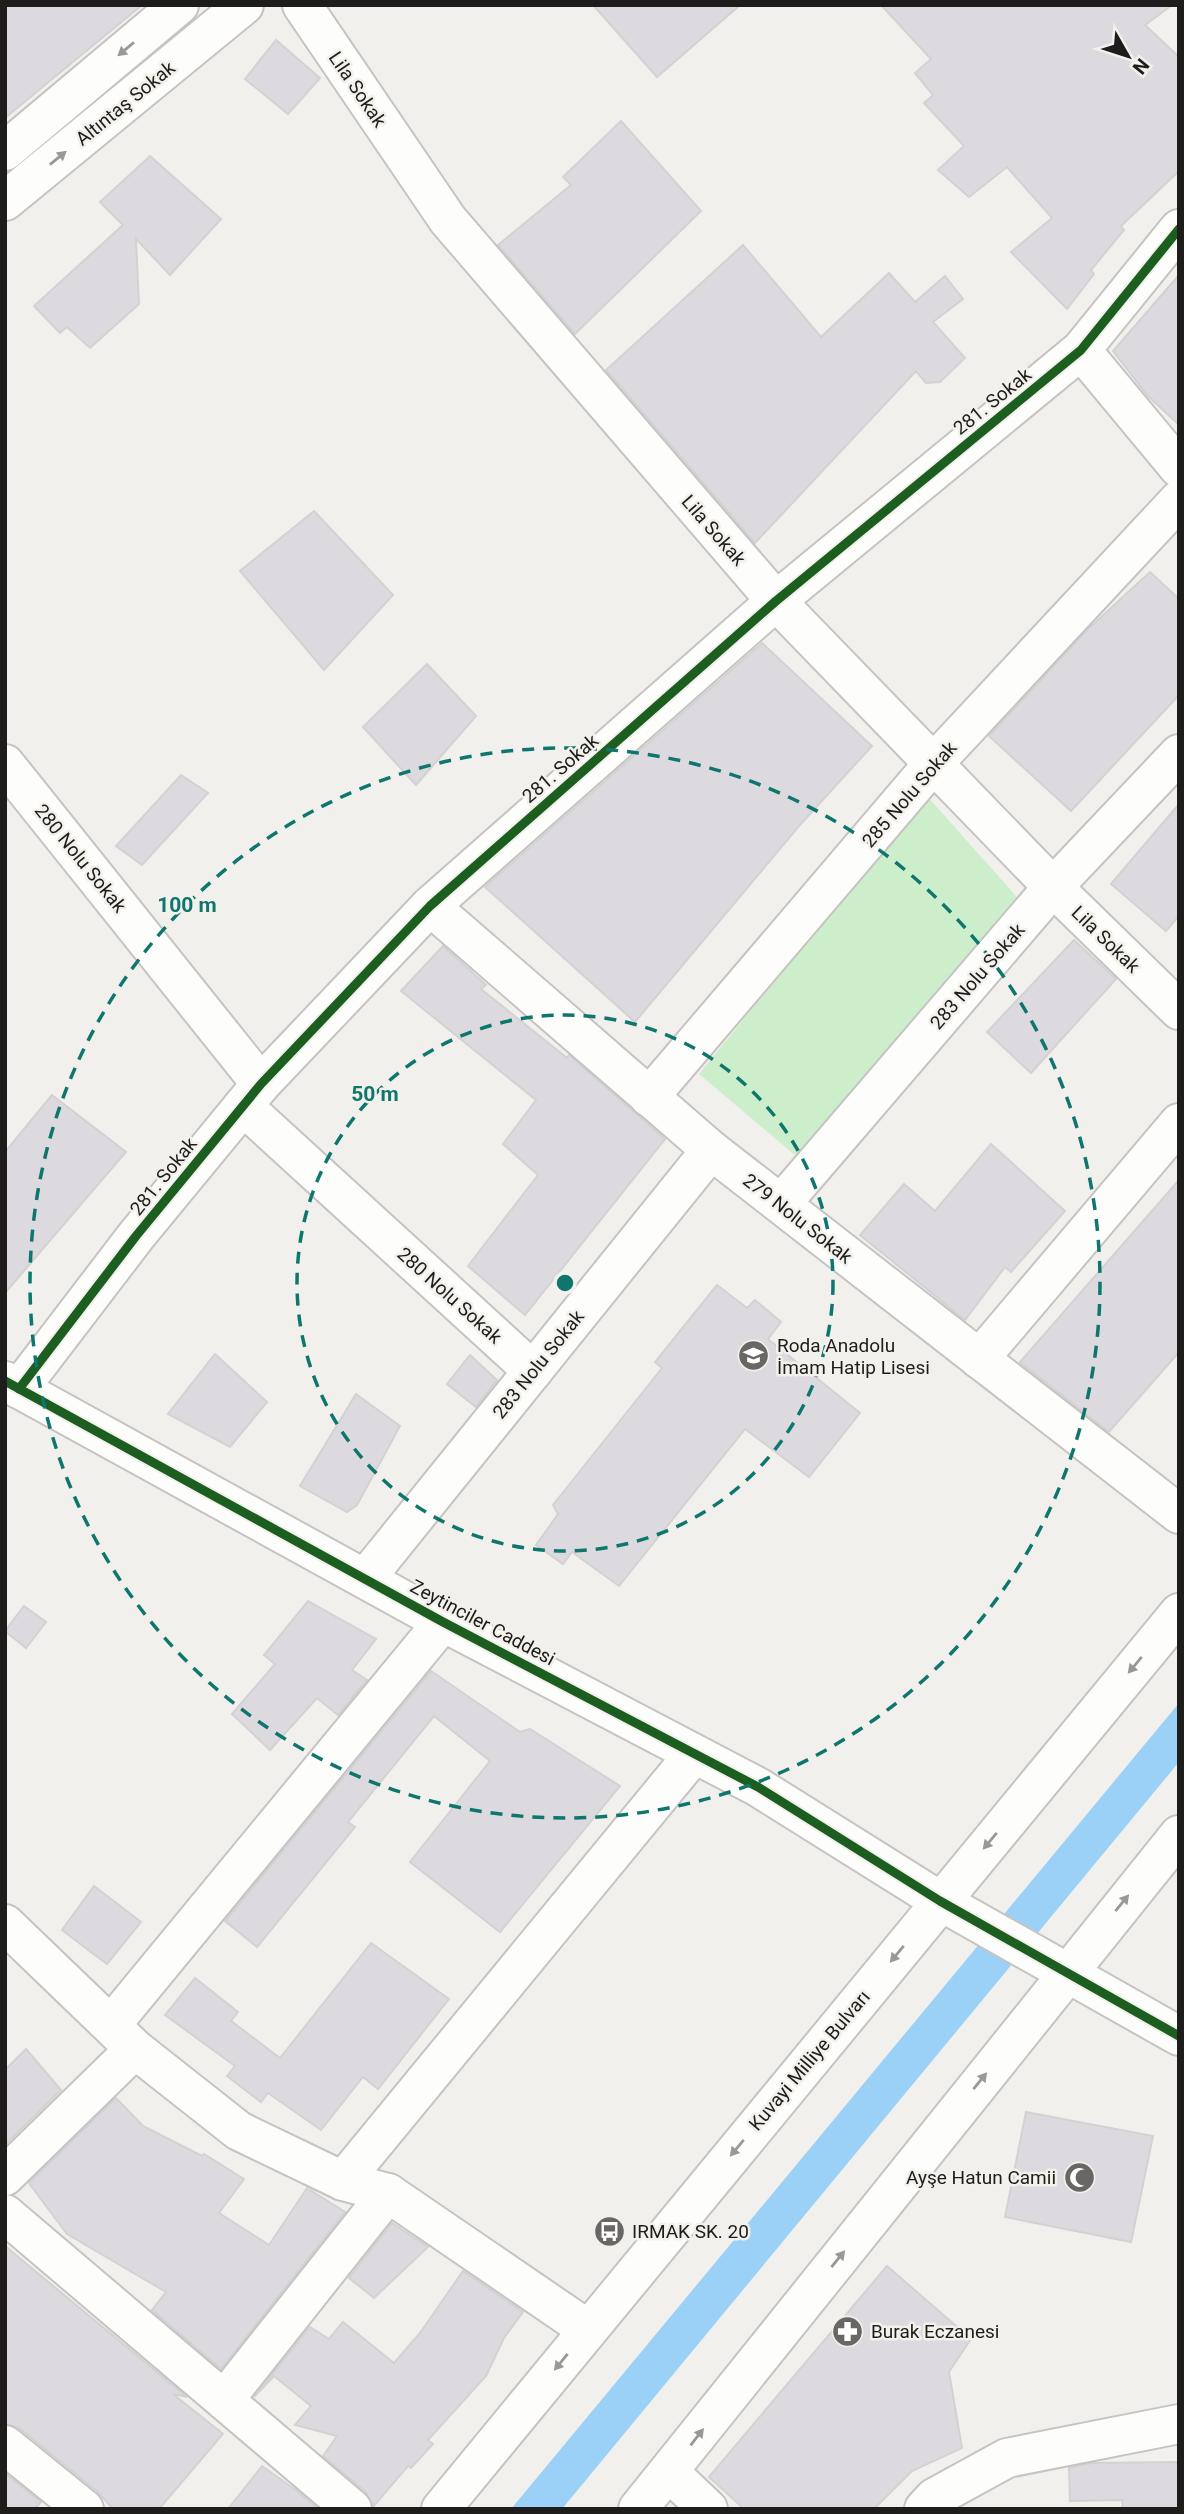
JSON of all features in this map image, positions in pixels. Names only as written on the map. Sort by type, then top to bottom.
[{"type":"street","name":"Altıntaş Sokak","points":[[5,150],[179,5]]},
{"type":"street","name":"Altıntaş Sokak","points":[[5,201],[244,5]]},
{"type":"street","name":"Lila Sokak","points":[[302,5],[448,220],[776,601],[1053,887],[1179,1010]]},
{"type":"street","name":"281. Sokak","points":[[12,1385],[252,1095],[430,906],[776,601],[1081,350],[1179,229]]},
{"type":"street","points":[[1081,350],[1179,468]]},
{"type":"street","name":"285 Nolu Sokak","points":[[649,1097],[933,764],[1179,500]]},
{"type":"street","name":"283 Nolu Sokak","points":[[781,1204],[1053,887],[1179,754]]},
{"type":"street","name":"280 Nolu Sokak","points":[[5,764],[252,1095],[533,1371]]},
{"type":"street","name":"279 Nolu Sokak","points":[[430,906],[711,1150],[1179,1514]]},
{"type":"street","points":[[979,1359],[1179,1123]]},
{"type":"street","name":"283 Nolu Sokak","points":[[365,1579],[711,1150]]},
{"type":"street","name":"Zeytinciler Caddesi","points":[[12,1385],[443,1622],[758,1787],[940,1901],[1179,2036]]},
{"type":"street","name":"Kuvayi Milliye Bulvarı","points":[[441,2509],[1179,1613]]},
{"type":"street","points":[[5,2176],[123,2037],[443,1622]]},
{"type":"street","points":[[343,2181],[694,1754]]},
{"type":"street","points":[[638,2509],[1066,1972],[1179,1835]]},
{"type":"street","points":[[5,1924],[123,2037],[239,2131],[343,2181],[388,2193],[587,2329]]},
{"type":"street","points":[[224,2400],[388,2193]]},
{"type":"street","points":[[5,2214],[352,2509]]},
{"type":"street","points":[[924,2509],[934,2498],[1007,2458],[1179,2424]]},
{"type":"street","points":[[5,2445],[85,2509]]},
{"type":"street","points":[[669,2472],[708,2509]]},
{"type":"green space","points":[[926,795],[1017,897],[796,1156],[699,1074]]},
{"type":"water","points":[[1179,1703],[1179,1762],[562,2509],[511,2509]]},
{"type":"building","points":[[5,5],[142,5],[5,118]]},
{"type":"building","points":[[593,5],[740,5],[657,77]]},
{"type":"building","points":[[881,5],[1172,5],[1145,25],[1179,57],[1179,171],[1121,226],[1124,230],[1091,270],[1094,274],[1067,309],[1011,252],[1052,218],[1007,167],[969,197],[938,170],[964,146],[924,103],[933,95],[915,73],[931,59]]},
{"type":"building","points":[[276,40],[320,78],[288,114],[245,79]]},
{"type":"building","points":[[621,121],[701,211],[575,334],[498,245],[571,185],[563,177]]},
{"type":"building","points":[[150,156],[221,219],[170,275],[136,239],[139,304],[90,348],[67,327],[60,333],[34,306],[123,225],[100,202]]},
{"type":"building","points":[[743,245],[821,337],[889,273],[915,302],[945,276],[963,299],[933,322],[965,358],[940,382],[926,383],[916,371],[755,543],[606,370]]},
{"type":"building","points":[[1179,275],[1179,425],[1148,396],[1113,351]]},
{"type":"building","points":[[314,511],[393,595],[324,670],[240,571]]},
{"type":"building","points":[[1150,572],[1179,599],[1179,695],[1071,811],[989,736],[1087,630]]},
{"type":"building","points":[[762,643],[872,746],[799,826],[635,1022],[485,887]]},
{"type":"building","points":[[427,664],[476,716],[416,785],[363,727]]},
{"type":"building","points":[[181,775],[208,793],[142,865],[116,846]]},
{"type":"building","points":[[1179,804],[1179,916],[1166,931],[1111,884]]},
{"type":"building","points":[[1074,940],[1116,979],[1031,1073],[987,1032]]},
{"type":"building","points":[[443,946],[486,985],[481,989],[567,1058],[569,1055],[665,1139],[525,1315],[468,1266],[538,1175],[503,1144],[536,1100],[401,991]]},
{"type":"building","points":[[52,1095],[126,1152],[5,1293],[5,1152]]},
{"type":"building","points":[[991,1144],[1065,1211],[1011,1272],[1005,1267],[965,1320],[860,1235],[904,1184],[935,1211]]},
{"type":"building","points":[[1179,1180],[1179,1352],[1109,1432],[1020,1362]]},
{"type":"building","points":[[717,1285],[747,1308],[755,1300],[781,1322],[768,1339],[860,1413],[809,1477],[745,1429],[619,1586],[572,1552],[563,1564],[536,1545],[558,1514],[553,1505],[662,1368],[655,1362]]},
{"type":"building","points":[[215,1354],[267,1402],[230,1447],[168,1414]]},
{"type":"building","points":[[470,1355],[497,1380],[476,1407],[447,1384]]},
{"type":"building","points":[[356,1394],[400,1426],[357,1505],[347,1512],[300,1486]]},
{"type":"building","points":[[308,1601],[376,1639],[352,1670],[367,1680],[338,1715],[317,1698],[270,1750],[232,1714],[275,1664],[264,1655]]},
{"type":"building","points":[[24,1606],[46,1622],[26,1648],[5,1631]]},
{"type":"building","points":[[431,1671],[520,1732],[530,1729],[620,1786],[500,1932],[410,1862],[490,1761],[434,1716],[348,1822],[355,1827],[257,1947],[225,1921]]},
{"type":"building","points":[[94,1886],[141,1922],[107,1964],[62,1930]]},
{"type":"building","points":[[371,1943],[449,1999],[378,2089],[363,2077],[321,2130],[268,2093],[261,2102],[227,2076],[235,2066],[165,2015],[195,1978],[238,2012],[231,2021],[280,2058]]},
{"type":"building","points":[[26,2049],[61,2090],[5,2145],[5,2070]]},
{"type":"building","points":[[116,2098],[143,2126],[202,2156],[204,2154],[244,2179],[219,2213],[269,2245],[307,2188],[345,2212],[221,2369],[152,2310],[166,2292],[67,2234],[29,2183]]},
{"type":"building","name":"Ayşe Hatun Camii","points":[[1026,2112],[1153,2136],[1131,2242],[1005,2217]]},
{"type":"building","points":[[392,2223],[428,2247],[374,2298],[349,2278]]},
{"type":"building","points":[[5,2246],[187,2397],[173,2394],[223,2434],[159,2509],[113,2509],[98,2492],[19,2428],[5,2424]]},
{"type":"building","points":[[887,2266],[971,2339],[949,2372],[962,2448],[912,2471],[874,2509],[744,2509],[709,2477]]},
{"type":"building","points":[[463,2271],[523,2312],[504,2338],[486,2376],[428,2440],[433,2444],[411,2468],[408,2466],[373,2507],[366,2492],[323,2456],[337,2436],[295,2425],[311,2406],[274,2376],[254,2397],[310,2327],[329,2339],[343,2322],[394,2363],[420,2333]]},
{"type":"building","points":[[1179,2462],[1179,2508],[1123,2509],[1122,2500],[1070,2501],[1069,2468],[1092,2463]]},
{"type":"building","points":[[262,2466],[297,2491],[318,2509],[228,2509]]},
{"type":"building","points":[[5,2473],[41,2502],[35,2509],[5,2509]]},
{"type":"cycle path","points":[[19,1389],[136,1236],[261,1084],[430,906],[776,601],[1081,350],[1179,229]]},
{"type":"cycle path","points":[[5,1381],[443,1622],[758,1787],[940,1901],[1179,2036]]},
{"type":"place","name":"Roda Anadolu İmam Hatip Lisesi","points":[[754,1356]]},
{"type":"place","name":"Ayşe Hatun Camii","points":[[1079,2177]]},
{"type":"place","name":"IRMAK SK. 20","points":[[609,2231]]},
{"type":"place","name":"Burak Eczanesi","points":[[848,2331]]}]
